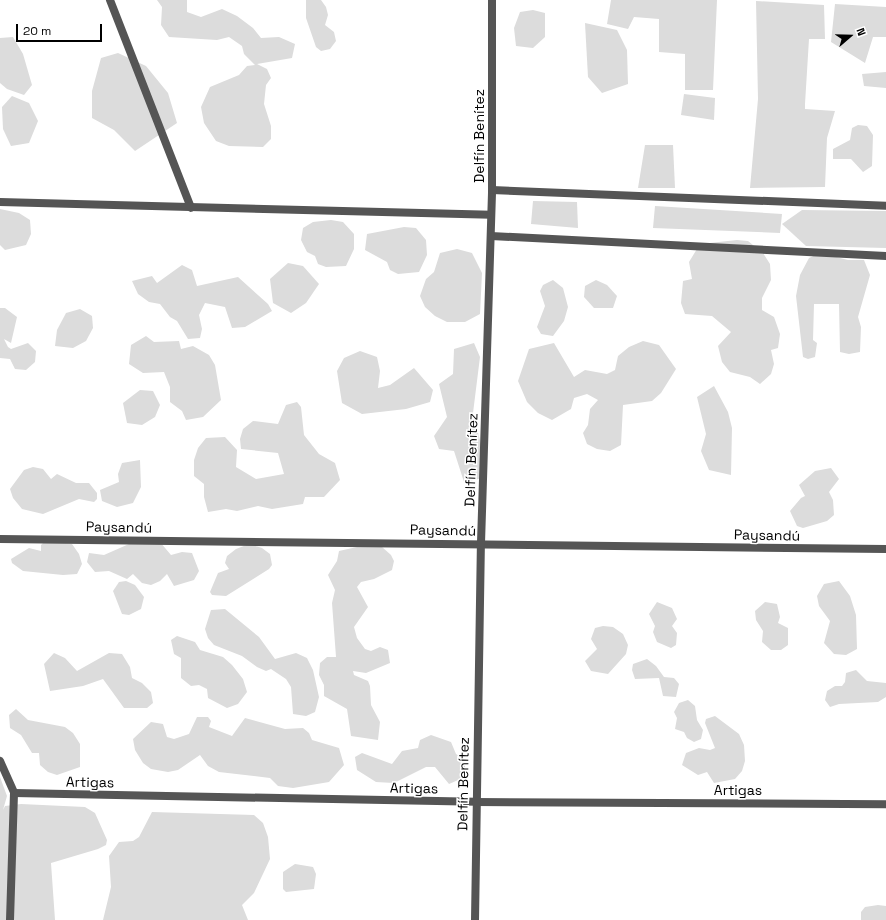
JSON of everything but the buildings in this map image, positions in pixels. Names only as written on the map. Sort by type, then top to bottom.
[{"type":"street","points":[[110,0],[191,208]]},
{"type":"street","name":"Delfín Benítez","points":[[475,920],[481,543],[492,190],[492,0]]},
{"type":"street","points":[[492,190],[886,206]]},
{"type":"street","points":[[0,202],[491,215]]},
{"type":"street","points":[[491,236],[886,256]]},
{"type":"street","name":"Paysandú","points":[[0,539],[481,543],[886,550]]},
{"type":"street","points":[[0,761],[14,793],[10,920]]},
{"type":"street","name":"Artigas","points":[[14,793],[476,802],[886,804]]},
{"type":"shaded area","points":[[157,0],[187,0],[187,12],[201,17],[222,9],[237,16],[253,28],[261,38],[279,37],[295,44],[292,58],[257,64],[267,69],[271,78],[266,85],[264,104],[271,126],[271,139],[263,147],[229,146],[216,141],[204,123],[201,107],[210,87],[239,75],[247,66],[255,65],[244,54],[242,46],[229,37],[217,40],[169,37],[161,25],[162,7]]},
{"type":"shaded area","points":[[306,0],[321,0],[326,7],[328,15],[325,25],[334,32],[336,41],[330,49],[321,51],[316,47],[306,18]]},
{"type":"shaded area","points":[[611,0],[717,0],[713,90],[685,90],[685,54],[659,52],[659,19],[634,17],[628,29],[607,24]]},
{"type":"shaded area","points":[[756,1],[824,5],[825,39],[809,39],[805,109],[835,111],[827,138],[825,187],[750,188],[758,99]]},
{"type":"shaded area","points":[[835,4],[886,7],[886,37],[873,37],[865,63],[831,42]]},
{"type":"shaded area","points":[[533,10],[545,13],[545,37],[533,48],[516,46],[514,28],[520,12]]},
{"type":"shaded area","points":[[585,23],[617,30],[627,50],[628,84],[602,93],[588,77]]},
{"type":"shaded area","points":[[13,37],[23,54],[32,85],[24,95],[7,89],[0,83],[0,38]]},
{"type":"shaded area","points":[[118,53],[146,66],[168,93],[177,123],[135,151],[114,130],[92,118],[92,91],[101,58]]},
{"type":"shaded area","points":[[886,72],[886,88],[864,86],[862,74]]},
{"type":"shaded area","points":[[684,94],[715,98],[714,120],[681,115]]},
{"type":"shaded area","points":[[12,96],[29,103],[38,121],[29,143],[11,146],[3,129],[2,107]]},
{"type":"shaded area","points":[[858,125],[867,126],[873,135],[872,166],[863,172],[851,159],[833,159],[833,149],[850,140],[852,128]]},
{"type":"shaded area","points":[[645,145],[673,145],[675,188],[638,188]]},
{"type":"shaded area","points":[[533,201],[577,202],[578,228],[531,224]]},
{"type":"shaded area","points":[[655,206],[782,214],[780,233],[653,228]]},
{"type":"shaded area","points":[[0,209],[19,213],[30,220],[31,234],[26,245],[5,250],[0,245]]},
{"type":"shaded area","points":[[802,210],[886,211],[886,248],[806,246],[782,224]]},
{"type":"shaded area","points":[[331,220],[343,222],[354,234],[354,249],[346,266],[326,267],[318,264],[315,256],[307,252],[301,240],[303,228],[313,222]]},
{"type":"shaded area","points":[[404,227],[416,228],[426,240],[427,255],[419,272],[398,274],[390,270],[387,262],[365,250],[367,234]]},
{"type":"shaded area","points":[[737,240],[748,241],[763,253],[770,264],[771,280],[762,298],[762,310],[774,317],[780,334],[778,348],[771,350],[774,364],[771,374],[760,384],[750,377],[730,372],[722,362],[718,346],[731,332],[712,316],[685,314],[681,303],[683,281],[692,279],[689,262],[700,244]]},
{"type":"shaded area","points":[[457,249],[472,253],[482,273],[480,314],[465,322],[447,322],[435,316],[425,307],[420,296],[426,279],[434,272],[440,253]]},
{"type":"shaded area","points":[[820,253],[848,260],[864,260],[870,275],[858,317],[861,327],[860,352],[849,354],[840,352],[839,304],[814,304],[813,340],[817,343],[815,357],[808,359],[803,357],[796,296],[800,275],[809,258]]},
{"type":"shaded area","points":[[288,263],[303,266],[319,284],[306,303],[291,313],[273,303],[270,279]]},
{"type":"shaded area","points":[[182,265],[192,270],[197,286],[238,277],[268,304],[272,311],[245,327],[232,328],[225,307],[205,303],[199,315],[202,329],[200,338],[188,339],[177,321],[170,317],[160,304],[149,302],[138,294],[132,281],[152,276],[157,283]]},
{"type":"shaded area","points":[[553,280],[563,288],[568,307],[564,321],[553,336],[541,334],[537,327],[545,306],[540,291],[543,285]]},
{"type":"shaded area","points":[[596,280],[607,285],[617,296],[613,308],[594,308],[584,297],[585,286]]},
{"type":"shaded area","points":[[0,308],[5,308],[17,317],[11,343],[4,339],[8,347],[11,349],[28,343],[36,351],[35,362],[26,370],[15,369],[10,359],[0,358]]},
{"type":"shaded area","points":[[80,309],[92,316],[93,328],[86,341],[73,348],[55,346],[57,330],[66,313]]},
{"type":"shaded area","points":[[146,336],[154,342],[179,341],[181,349],[193,346],[209,355],[215,365],[221,400],[203,417],[186,420],[182,411],[170,402],[170,387],[164,372],[143,373],[129,364],[131,345]]},
{"type":"shaded area","points":[[643,341],[659,345],[676,369],[661,393],[652,401],[623,405],[621,445],[610,451],[597,449],[587,444],[583,433],[588,425],[590,409],[598,400],[587,394],[574,398],[571,409],[552,420],[538,413],[527,402],[518,381],[529,349],[554,343],[574,377],[585,370],[607,374],[615,370],[618,356],[629,347]]},
{"type":"shaded area","points":[[474,343],[480,357],[473,413],[485,460],[483,478],[464,482],[454,451],[439,449],[434,436],[447,417],[439,384],[453,374],[454,349]]},
{"type":"shaded area","points":[[360,351],[377,357],[380,371],[378,388],[390,385],[414,368],[433,390],[430,402],[406,409],[362,414],[342,403],[337,371],[344,358]]},
{"type":"shaded area","points":[[714,386],[728,412],[732,428],[731,475],[709,470],[701,451],[706,434],[697,397]]},
{"type":"shaded area","points":[[140,390],[153,391],[160,405],[155,417],[142,425],[127,423],[123,403]]},
{"type":"shaded area","points":[[297,402],[301,407],[304,435],[319,454],[335,463],[340,480],[324,497],[305,497],[303,504],[272,509],[258,506],[237,511],[226,509],[208,512],[204,497],[204,484],[194,476],[194,460],[198,448],[206,438],[225,437],[237,450],[236,467],[256,479],[284,474],[278,453],[241,449],[240,439],[243,429],[253,421],[278,424],[286,405]]},
{"type":"shaded area","points":[[140,460],[141,487],[133,503],[117,507],[102,501],[100,490],[119,482],[118,474],[122,463]]},
{"type":"shaded area","points":[[33,467],[43,469],[51,479],[57,474],[76,483],[89,483],[97,493],[97,499],[94,502],[79,499],[43,514],[22,509],[13,498],[10,489],[24,470]]},
{"type":"shaded area","points":[[831,468],[839,479],[829,492],[833,500],[834,515],[827,521],[803,528],[797,526],[790,511],[801,498],[805,496],[799,485],[815,471]]},
{"type":"shaded area","points":[[46,540],[72,544],[79,554],[82,564],[77,574],[63,575],[23,571],[12,563],[11,559],[29,548],[41,551],[41,545]]},
{"type":"shaded area","points":[[160,542],[171,555],[182,552],[192,553],[199,571],[194,580],[174,586],[167,574],[160,581],[151,585],[142,583],[133,574],[127,579],[109,571],[95,572],[87,562],[89,553],[104,555],[129,544]]},
{"type":"shaded area","points":[[249,544],[262,548],[270,554],[272,565],[269,569],[226,596],[212,595],[210,592],[218,573],[229,569],[225,563],[227,556],[236,549]]},
{"type":"shaded area","points":[[366,545],[382,547],[391,555],[394,561],[392,570],[374,579],[361,582],[357,587],[368,607],[354,627],[357,638],[365,649],[371,651],[380,647],[388,650],[390,663],[366,673],[353,671],[354,675],[368,681],[370,686],[371,705],[380,722],[378,740],[351,736],[347,709],[324,696],[324,685],[319,675],[320,663],[327,657],[336,657],[332,603],[335,590],[328,575],[337,561],[339,551]]},
{"type":"shaded area","points":[[126,581],[135,585],[144,597],[141,609],[129,615],[122,614],[113,591],[119,582]]},
{"type":"shaded area","points":[[839,581],[850,596],[856,615],[857,649],[846,655],[834,654],[824,643],[830,621],[819,606],[817,596],[824,584]]},
{"type":"shaded area","points":[[657,602],[672,608],[677,619],[672,626],[677,633],[676,645],[671,648],[657,642],[653,632],[655,626],[649,614]]},
{"type":"shaded area","points":[[765,602],[777,604],[780,617],[778,623],[788,628],[788,645],[781,650],[771,650],[762,642],[763,631],[756,620],[755,611]]},
{"type":"shaded area","points":[[225,609],[259,637],[275,659],[296,653],[307,658],[313,670],[319,697],[315,712],[306,716],[293,714],[291,687],[286,679],[271,669],[266,671],[257,667],[242,656],[214,645],[208,638],[205,629],[211,610]]},
{"type":"shaded area","points":[[603,626],[613,627],[623,634],[628,645],[626,654],[608,674],[591,671],[585,661],[597,649],[591,639],[595,628]]},
{"type":"shaded area","points":[[177,636],[195,642],[200,650],[223,657],[232,665],[243,679],[247,692],[238,704],[227,708],[208,698],[207,689],[199,685],[191,686],[181,678],[181,658],[174,654],[171,640]]},
{"type":"shaded area","points":[[54,653],[65,658],[77,671],[109,653],[122,654],[130,667],[132,678],[142,683],[151,692],[153,703],[147,708],[124,708],[103,679],[83,686],[50,691],[44,664]]},
{"type":"shaded area","points":[[647,659],[656,666],[664,677],[674,678],[679,684],[676,697],[663,696],[659,678],[635,679],[632,670],[633,664]]},
{"type":"shaded area","points":[[856,670],[867,681],[886,683],[886,697],[878,702],[839,704],[830,707],[825,700],[827,691],[835,686],[842,686],[845,682],[846,673]]},
{"type":"shaded area","points":[[688,700],[695,706],[697,720],[703,730],[701,739],[694,742],[687,738],[684,732],[675,729],[677,718],[674,712],[679,703]]},
{"type":"shaded area","points":[[16,709],[28,720],[65,727],[73,733],[80,744],[80,767],[57,775],[48,772],[40,765],[39,753],[32,753],[21,735],[10,728],[9,715]]},
{"type":"shaded area","points":[[715,716],[739,734],[744,745],[745,761],[742,771],[735,779],[714,783],[707,772],[698,775],[682,765],[686,753],[699,748],[710,750],[715,748],[705,723],[706,719]]},
{"type":"shaded area","points":[[197,717],[208,717],[211,721],[209,727],[232,736],[245,718],[285,729],[303,728],[309,733],[312,740],[339,748],[344,765],[329,782],[293,788],[278,786],[270,778],[219,772],[208,766],[200,755],[178,770],[168,772],[151,769],[143,763],[135,750],[133,739],[151,722],[163,724],[167,737],[174,739],[189,734]]},
{"type":"shaded area","points":[[431,735],[451,742],[456,754],[465,760],[465,777],[449,784],[435,767],[426,767],[394,783],[376,782],[357,770],[355,757],[362,753],[392,764],[402,751],[418,748],[420,740]]},
{"type":"shaded area","points":[[0,777],[7,796],[3,810],[5,806],[21,804],[85,807],[95,813],[107,840],[106,845],[98,849],[51,863],[55,920],[0,920]]},
{"type":"shaded area","points":[[152,812],[254,815],[263,823],[268,837],[270,859],[254,893],[242,905],[248,920],[103,920],[111,887],[109,856],[119,842],[133,841],[139,837]]},
{"type":"shaded area","points":[[295,864],[313,867],[316,874],[314,889],[286,892],[283,889],[283,872]]},
{"type":"shaded area","points":[[878,905],[886,906],[886,920],[861,920],[861,912],[865,907]]}]
